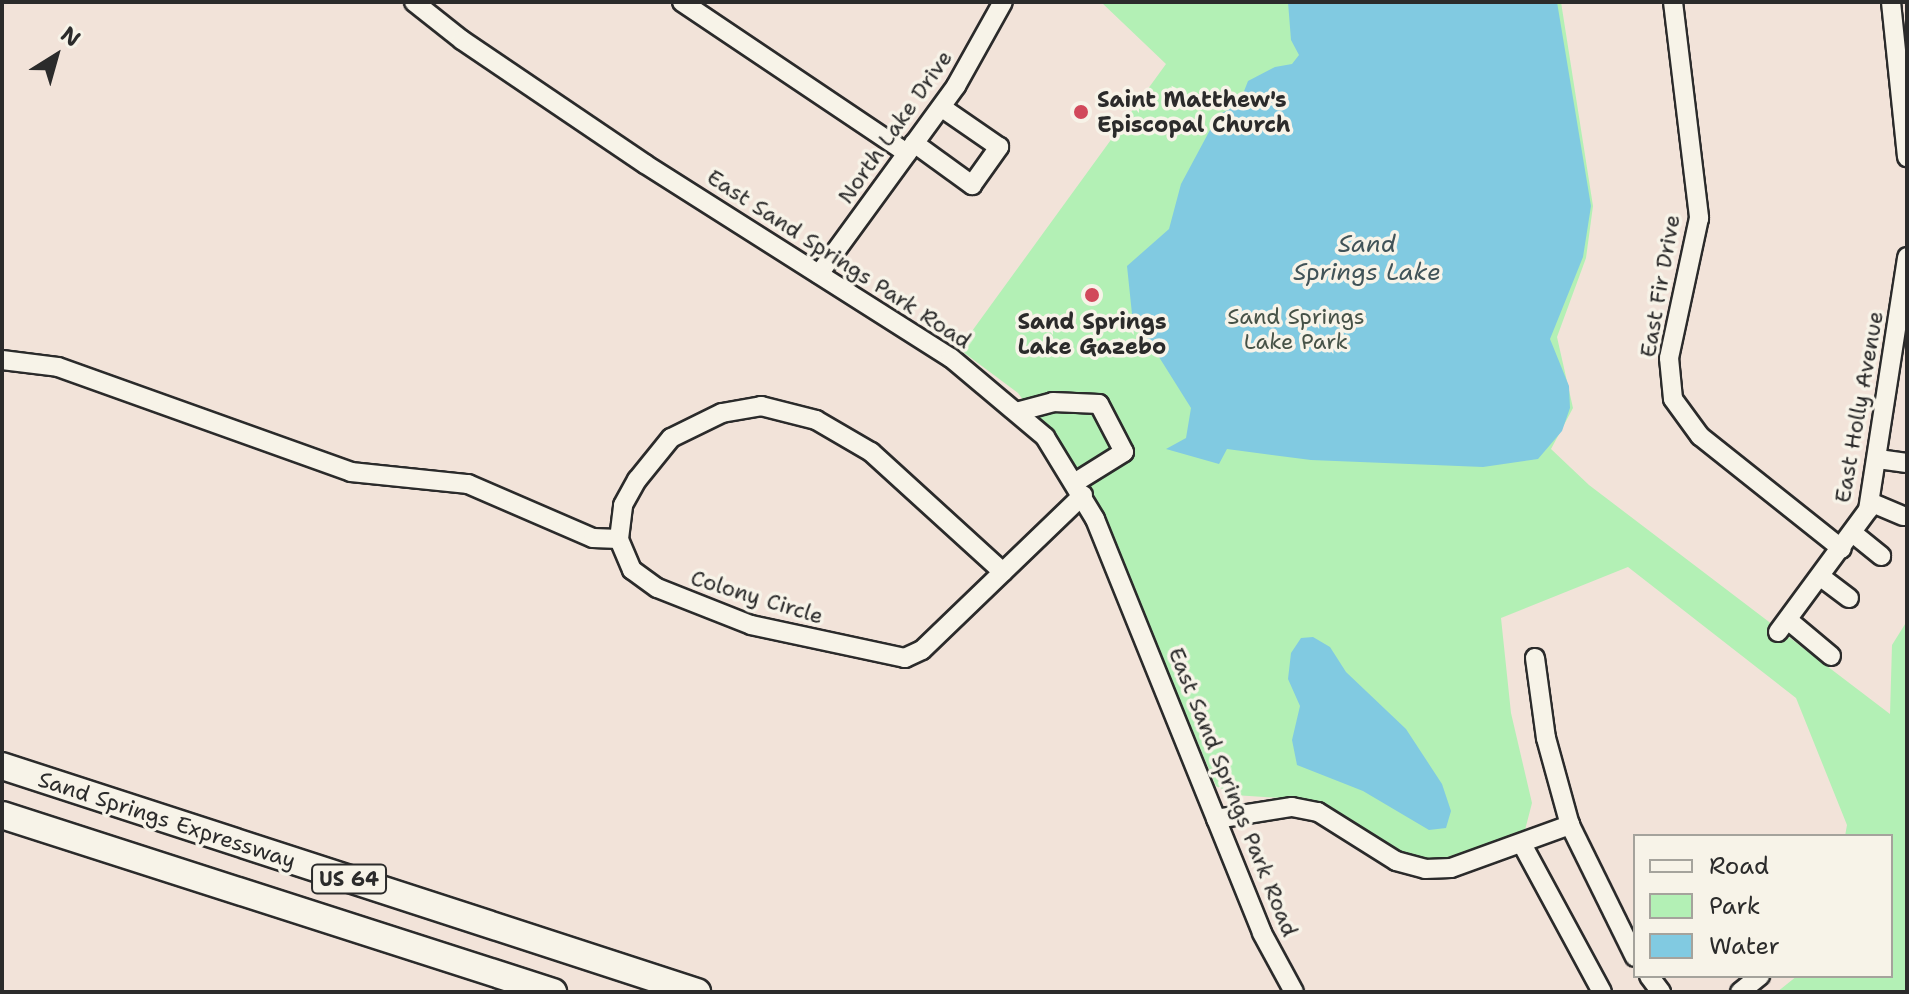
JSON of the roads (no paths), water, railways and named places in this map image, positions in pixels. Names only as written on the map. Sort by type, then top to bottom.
[{"type":"highway","name":"Sand Springs Expressway","points":[[2,766],[697,992]]},
{"type":"highway","name":"Sand Springs Expressway","points":[[2,815],[553,992]]},
{"type":"street","name":"East Sand Springs Park Road","points":[[414,2],[475,49],[819,274],[899,322],[1020,411],[1079,488],[1262,933],[1294,992]]},
{"type":"street","points":[[682,2],[972,185],[999,147],[941,107]]},
{"type":"street","name":"North Lake Drive","points":[[819,274],[941,107],[1003,2]]},
{"type":"street","name":"East Fir Drive","points":[[1673,2],[1699,218],[1669,358],[1673,399],[1700,436],[1848,542],[1881,556]]},
{"type":"street","points":[[1897,7],[1907,157]]},
{"type":"street","name":"East Holly Avenue","points":[[1831,656],[1783,626],[1848,542],[1870,502],[1907,257]]},
{"type":"street","points":[[2,360],[58,367],[351,472],[468,484],[593,538],[619,539],[623,505],[654,453],[690,427],[761,406],[816,420],[861,445],[1003,572]]},
{"type":"street","name":"Colony Circle","points":[[619,539],[632,570],[681,599],[751,625],[888,659],[922,650],[1003,572],[1079,488],[1124,452],[1099,404],[1053,402],[1020,411]]},
{"type":"street","points":[[1878,459],[1907,463]]},
{"type":"street","points":[[1870,502],[1903,516]]},
{"type":"street","points":[[1821,577],[1849,598]]},
{"type":"street","points":[[1535,658],[1546,738],[1570,825],[1633,953]]},
{"type":"street","points":[[1216,819],[1292,807],[1318,812],[1396,861],[1425,869],[1451,868],[1570,825]]},
{"type":"street","points":[[1522,844],[1602,992]]},
{"type":"street","points":[[1740,992],[1758,978]]},
{"type":"water","name":"Sand Springs Lake","points":[[1288,2],[1557,2],[1591,206],[1583,257],[1550,339],[1569,386],[1570,408],[1562,431],[1538,459],[1483,467],[1311,460],[1227,449],[1219,464],[1166,449],[1186,438],[1191,408],[1132,314],[1127,266],[1169,229],[1181,184],[1218,115],[1239,104],[1248,81],[1275,67],[1292,64],[1299,55],[1291,40]]},
{"type":"water","points":[[1313,637],[1330,647],[1346,672],[1406,729],[1442,784],[1451,811],[1446,828],[1429,830],[1363,791],[1297,765],[1292,740],[1300,706],[1288,679],[1291,653],[1301,638]]},
{"type":"place","name":"Saint Matthew's Episcopal Church","points":[[1081,112]]},
{"type":"place","name":"Sand Springs Lake Gazebo","points":[[1092,295]]},
{"type":"park label","name":"Sand Springs Lake Park","points":[[1296,328]]}]
